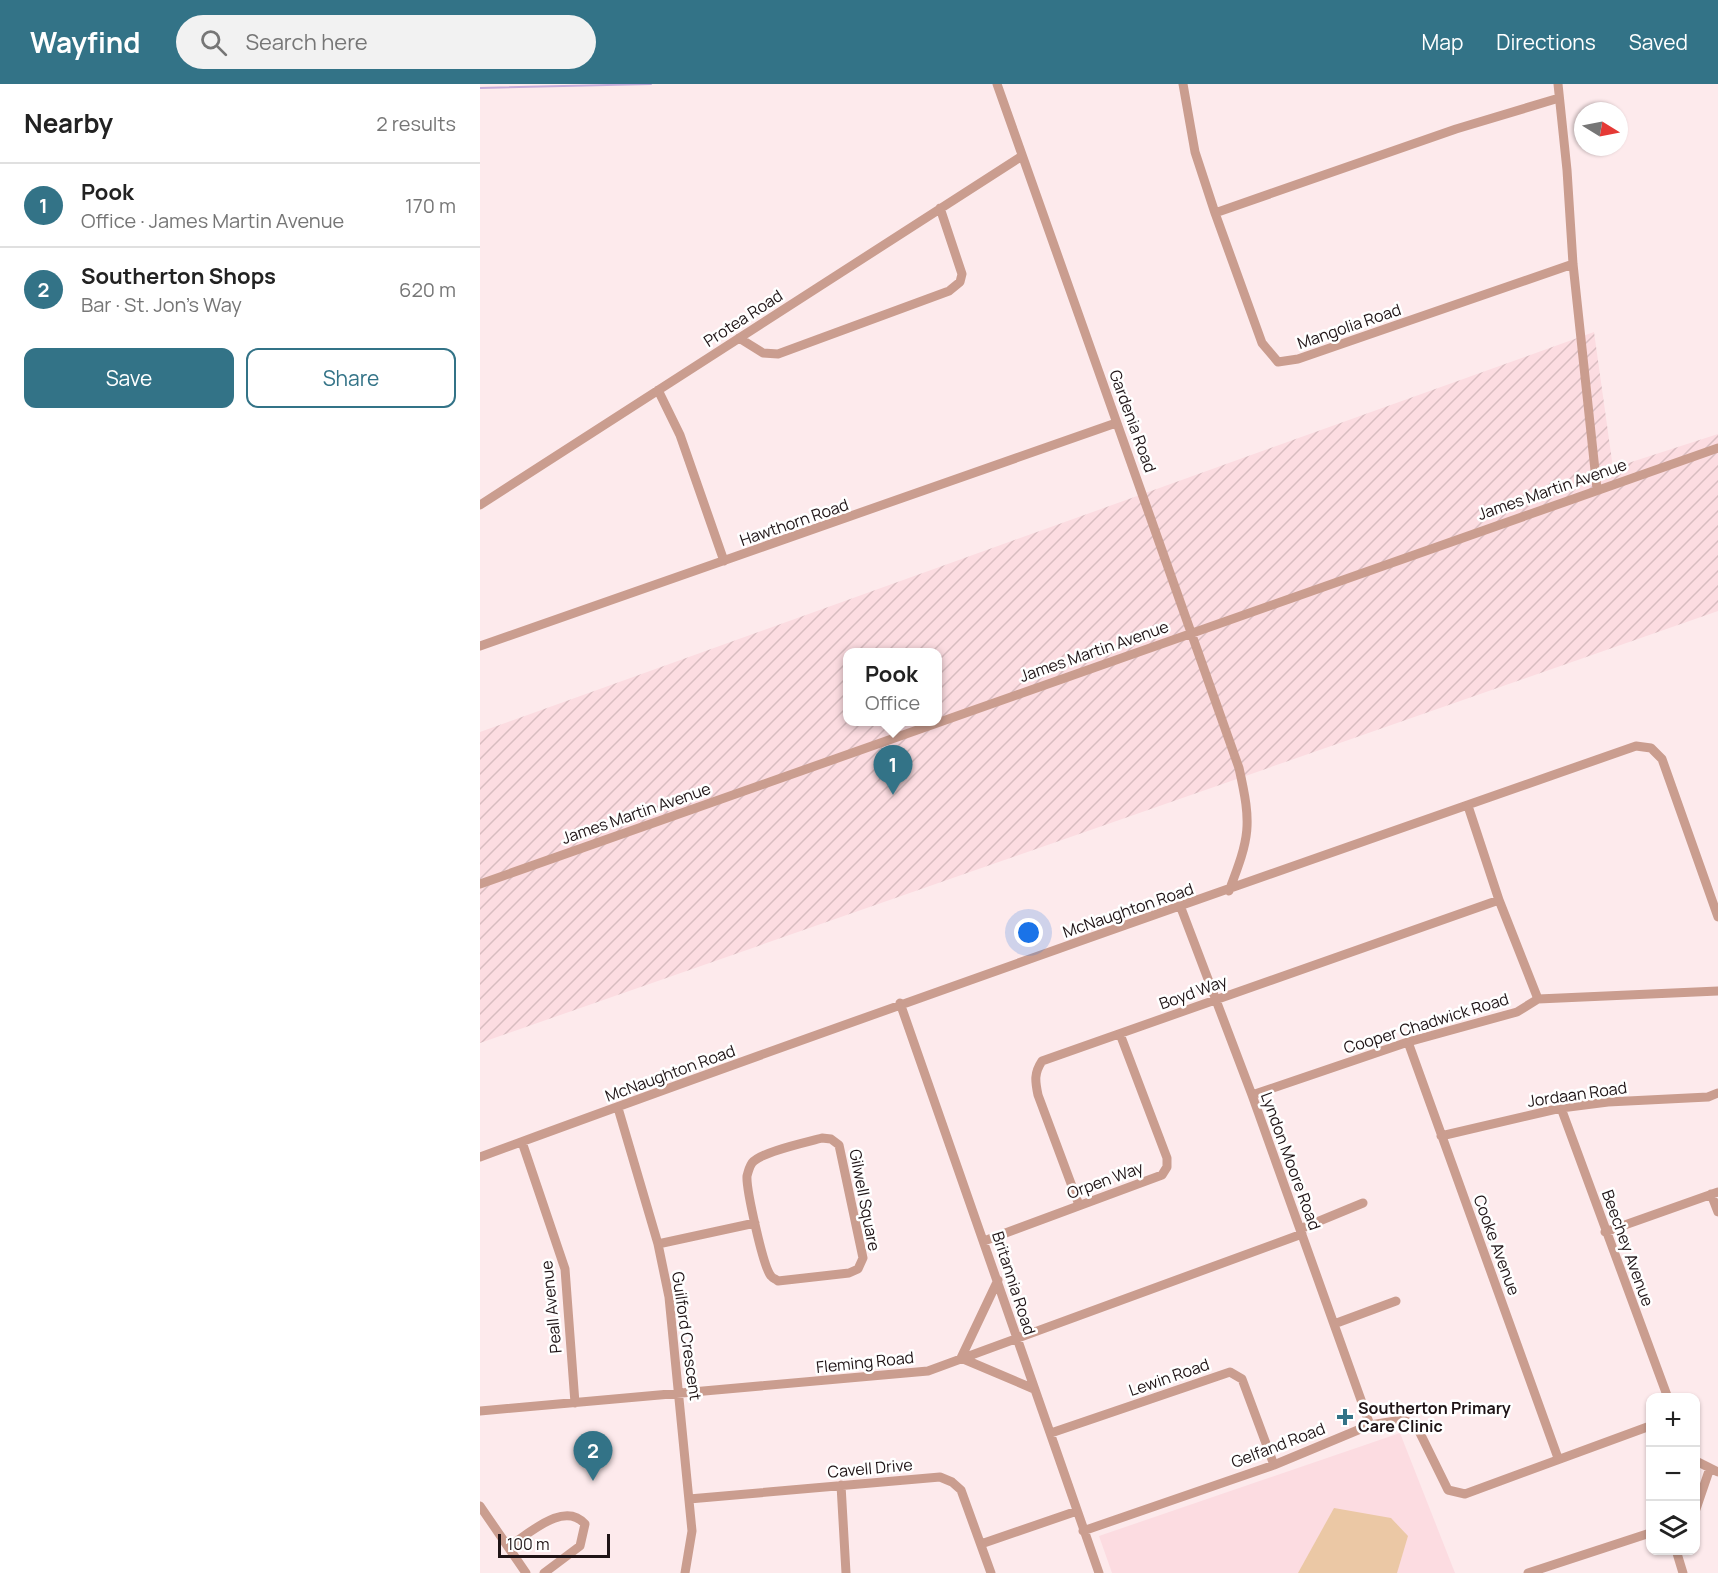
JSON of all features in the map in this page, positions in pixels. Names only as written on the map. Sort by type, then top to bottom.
[{"type":"street","name":"Gardenia Road","points":[[997,84],[1239,768],[1248,807],[1249,826],[1243,854],[1229,891]]},
{"type":"street","name":"Mangolia Road","points":[[1183,84],[1191,135],[1215,213],[1263,343],[1272,358],[1284,363],[1573,264]]},
{"type":"street","points":[[1558,84],[1568,170],[1573,264],[1597,489]]},
{"type":"street","points":[[1215,213],[1446,132],[1559,98]]},
{"type":"street","name":"Protea Road","points":[[480,505],[1022,156]]},
{"type":"street","points":[[739,338],[754,349],[778,354],[956,287],[962,274],[961,266],[940,208]]},
{"type":"street","points":[[658,390],[680,435],[724,561]]},
{"type":"street","name":"Hawthorn Road","points":[[480,646],[1116,423]]},
{"type":"street","name":"James Martin Avenue","points":[[942,721],[1718,448]]},
{"type":"street","name":"James Martin Avenue","points":[[480,884],[928,726]]},
{"type":"street","name":"McNaughton Road","points":[[480,1157],[900,1003],[1181,908],[1636,746],[1651,748],[1662,759],[1718,917]]},
{"type":"street","points":[[1468,806],[1499,900],[1538,999]]},
{"type":"street","name":"Boyd Way","points":[[1079,1205],[1038,1095],[1035,1081],[1036,1070],[1042,1061],[1499,900]]},
{"type":"street","name":"Lyndon Moore Road","points":[[1181,908],[1252,1095],[1370,1425]]},
{"type":"street","name":"Cooper Chadwick Road","points":[[1252,1095],[1408,1042],[1517,1012],[1538,999],[1718,991]]},
{"type":"street","name":"Britannia Road","points":[[900,1003],[1099,1573]]},
{"type":"street","name":"Orpen Way","points":[[984,1241],[1162,1175],[1167,1167],[1167,1158],[1120,1034]]},
{"type":"street","name":"Cooke Avenue","points":[[1408,1042],[1558,1458]]},
{"type":"street","name":"Jordaan Road","points":[[1441,1136],[1561,1108],[1608,1102],[1708,1097],[1718,1093]]},
{"type":"street","name":"Guilford Crescent","points":[[618,1108],[658,1244],[669,1297],[692,1531],[685,1573]]},
{"type":"street","name":"Beechey Avenue","points":[[1561,1108],[1666,1393]]},
{"type":"street","name":"Gilwell Square","points":[[822,1138],[831,1139],[839,1145],[862,1244],[863,1258],[858,1269],[849,1274],[778,1281],[767,1269],[755,1223],[747,1178],[753,1161],[822,1138]]},
{"type":"street","name":"Peall Avenue","points":[[522,1142],[565,1269],[575,1403]]},
{"type":"street","points":[[1605,1232],[1714,1193],[1718,1212]]},
{"type":"street","name":"Fleming Road","points":[[480,1411],[904,1375],[928,1371],[1301,1232],[1363,1203]]},
{"type":"street","points":[[658,1244],[755,1223]]},
{"type":"street","points":[[998,1280],[961,1358],[1034,1389]]},
{"type":"street","points":[[1334,1324],[1396,1301]]},
{"type":"street","name":"Lewin Road","points":[[1051,1433],[1230,1372],[1242,1379],[1274,1464]]},
{"type":"street","name":"Gelfand Road","points":[[1083,1531],[1274,1464],[1370,1425],[1402,1420],[1412,1422],[1418,1429],[1449,1490],[1456,1494],[1465,1494],[1646,1427]]},
{"type":"street","points":[[1699,1501],[1714,1470],[1700,1463]]},
{"type":"street","name":"Cavell Drive","points":[[689,1499],[940,1477],[952,1482],[961,1490],[991,1573]]},
{"type":"street","points":[[841,1485],[846,1573]]},
{"type":"street","points":[[480,1506],[508,1547],[521,1571]]},
{"type":"street","points":[[981,1544],[1077,1511]]},
{"type":"street","points":[[508,1547],[559,1516],[571,1514],[580,1518],[585,1524],[580,1545],[544,1573]]},
{"type":"street","points":[[1528,1573],[1646,1534]]},
{"type":"street","points":[[1677,1555],[1683,1573]]},
{"type":"shaded area","points":[[1594,332],[1613,468],[1718,434],[1718,611],[480,1043],[480,732]]},
{"type":"shaded area","points":[[1400,1433],[1455,1573],[1112,1573],[1099,1536]]},
{"type":"shaded area","points":[[1334,1508],[1391,1518],[1408,1536],[1397,1573],[1298,1573]]},
{"type":"waterway","points":[[480,88],[651,84]]},
{"type":"place","name":"Pook","points":[[893,795]]},
{"type":"place","name":"Southerton Primary Care Clinic","points":[[1345,1417]]},
{"type":"place","name":"Southerton Shops","points":[[593,1481]]}]
